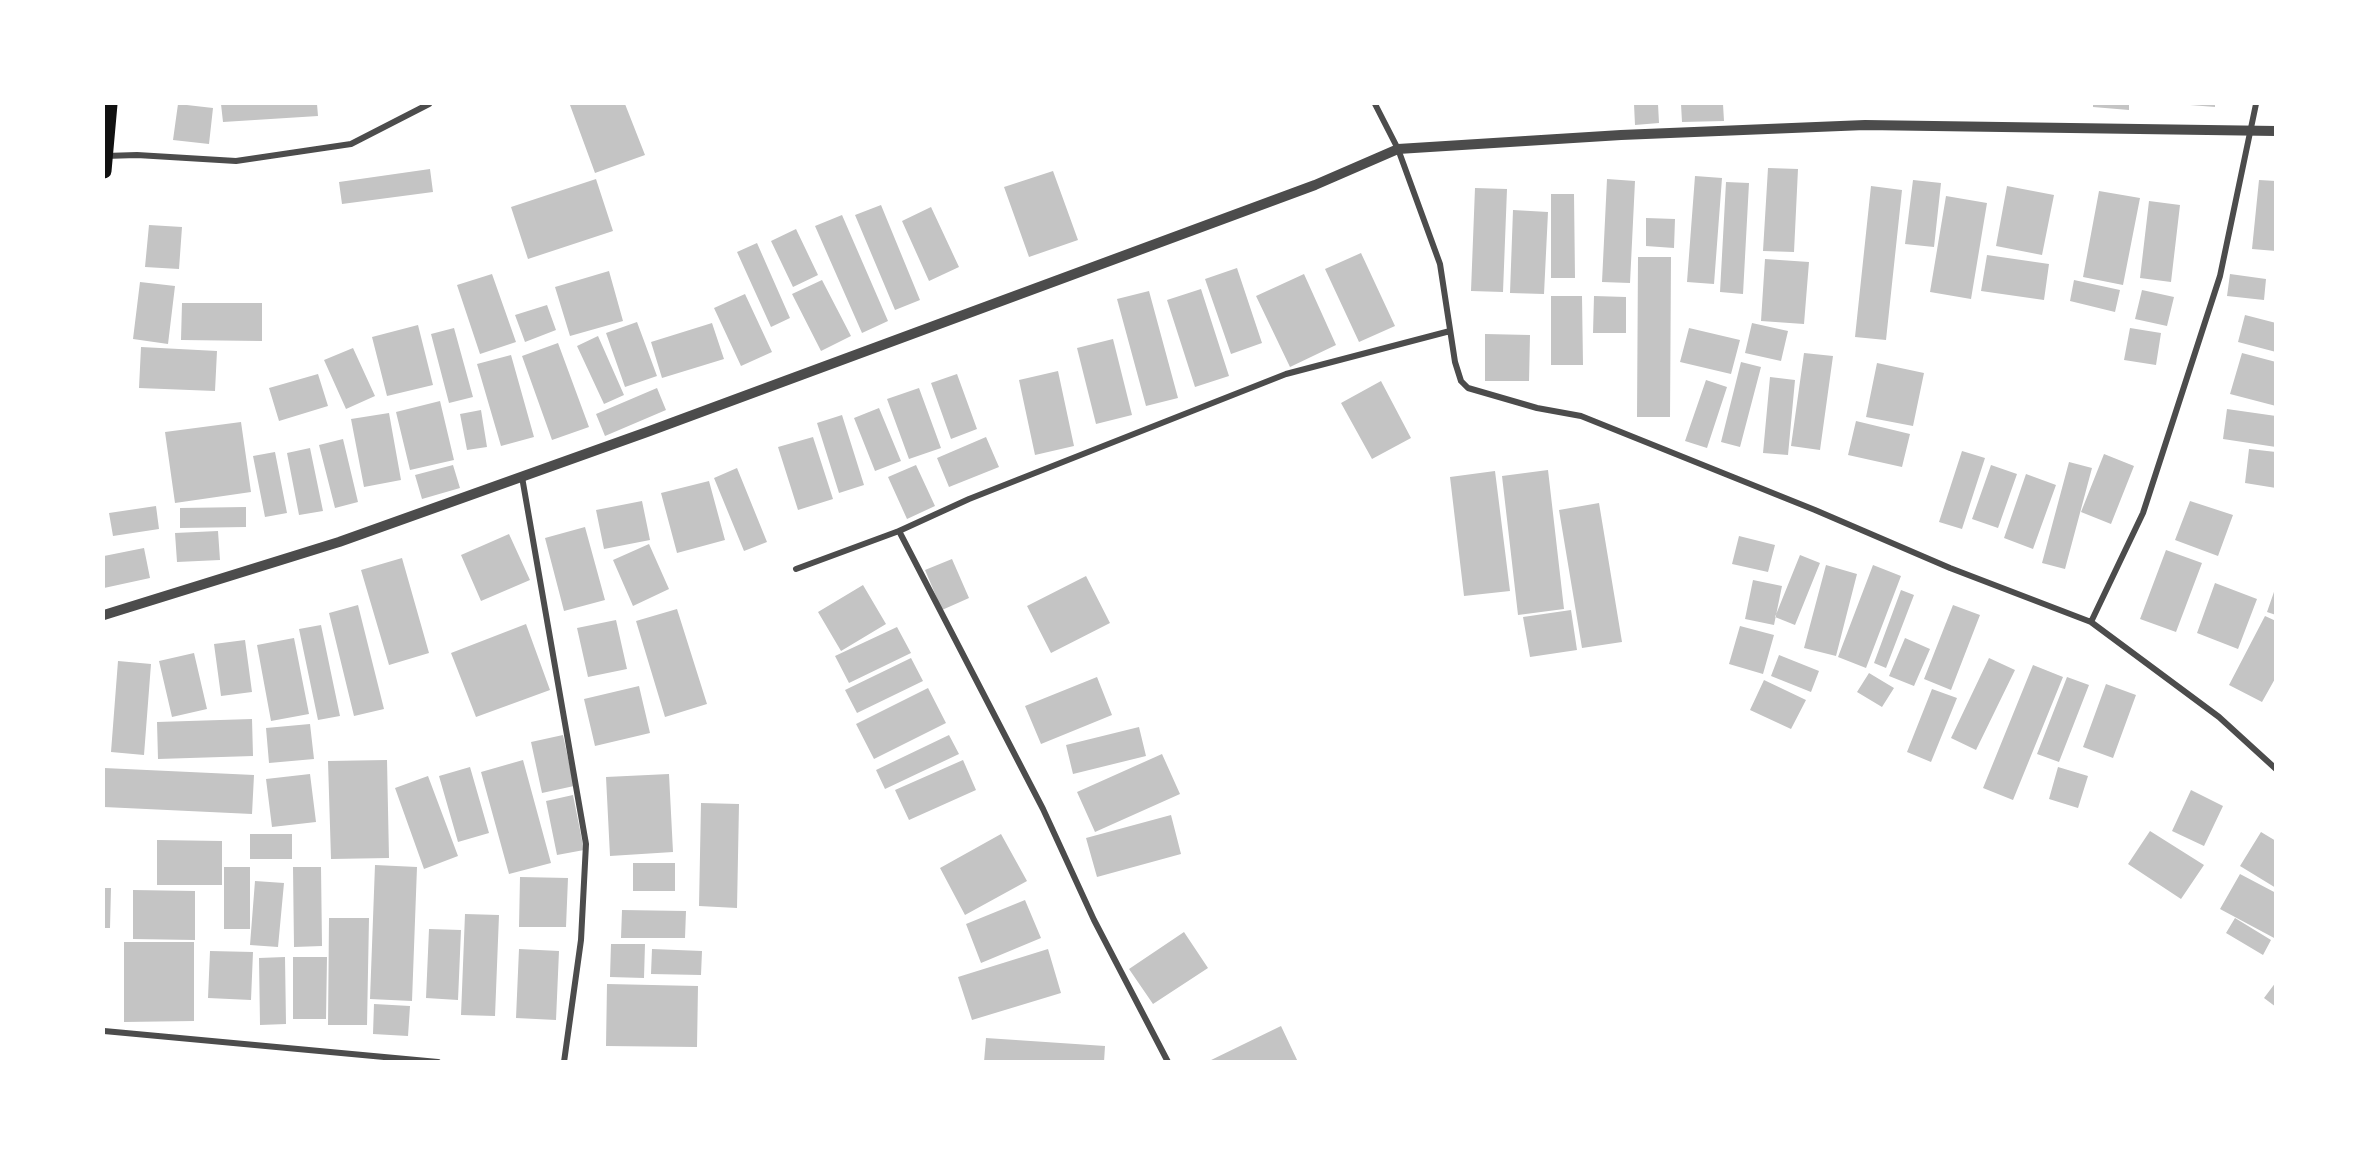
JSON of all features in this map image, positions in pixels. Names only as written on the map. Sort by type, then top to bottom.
[{"type":"main road","points":[[104,163],[110,104]]},
{"type":"street","points":[[104,163],[137,155],[236,161],[351,144],[429,104]]},
{"type":"street","points":[[1375,104],[1398,149],[1440,264],[1455,362],[1461,381],[1468,388],[1537,408],[1581,416],[1805,506],[1950,568],[2091,622],[2219,717],[2276,769]]},
{"type":"street","points":[[2091,622],[2143,513],[2182,396],[2220,276],[2256,104]]},
{"type":"street","points":[[104,615],[339,542],[522,477],[1315,185],[1398,149],[1621,135],[1865,124],[2276,131]]},
{"type":"street","points":[[796,569],[899,531],[969,499],[1286,374],[1450,331]]},
{"type":"street","points":[[522,477],[586,844],[581,940],[564,1062]]},
{"type":"street","points":[[899,531],[1043,809],[1094,920],[1168,1062]]},
{"type":"street","points":[[104,1031],[438,1062]]},
{"type":"building","points":[[178,104],[213,108],[209,144],[173,140]]},
{"type":"building","points":[[221,104],[317,104],[318,116],[223,122]]},
{"type":"building","points":[[625,104],[645,155],[595,173],[570,105]]},
{"type":"building","points":[[1634,104],[1658,104],[1659,123],[1635,125]]},
{"type":"building","points":[[1681,104],[1723,104],[1724,121],[1682,122]]},
{"type":"building","points":[[2093,104],[2129,104],[2129,110],[2093,107]]},
{"type":"building","points":[[2215,104],[2215,107],[2190,105]]},
{"type":"building","points":[[1768,168],[1798,169],[1794,252],[1763,251]]},
{"type":"building","points":[[430,169],[433,192],[342,204],[339,182]]},
{"type":"building","points":[[1053,171],[1078,240],[1029,257],[1004,187]]},
{"type":"building","points":[[1695,176],[1722,178],[1714,284],[1687,282]]},
{"type":"building","points":[[596,179],[613,231],[528,259],[511,207]]},
{"type":"building","points":[[1607,179],[1635,181],[1630,283],[1602,282]]},
{"type":"building","points":[[1913,180],[1941,183],[1934,247],[1905,244]]},
{"type":"building","points":[[2259,180],[2276,181],[2276,251],[2252,249]]},
{"type":"building","points":[[1726,182],[1749,183],[1743,294],[1720,292]]},
{"type":"building","points":[[1871,186],[1902,190],[1886,340],[1855,337]]},
{"type":"building","points":[[2007,186],[2054,195],[2042,255],[1996,246]]},
{"type":"building","points":[[1475,188],[1507,189],[1503,292],[1471,291]]},
{"type":"building","points":[[2099,191],[2140,198],[2123,285],[2083,277]]},
{"type":"building","points":[[1551,194],[1574,194],[1575,278],[1551,278]]},
{"type":"building","points":[[1946,196],[1987,203],[1971,299],[1930,292]]},
{"type":"building","points":[[2149,201],[2180,205],[2171,282],[2140,278]]},
{"type":"building","points":[[881,205],[920,300],[895,310],[855,215]]},
{"type":"building","points":[[931,207],[959,267],[929,281],[902,221]]},
{"type":"building","points":[[1513,210],[1548,212],[1544,294],[1510,293]]},
{"type":"building","points":[[842,215],[888,321],[862,333],[815,226]]},
{"type":"building","points":[[1646,218],[1675,219],[1674,248],[1646,246]]},
{"type":"building","points":[[149,225],[182,227],[179,269],[145,267]]},
{"type":"building","points":[[796,229],[818,275],[793,287],[771,241]]},
{"type":"building","points":[[757,243],[790,318],[771,327],[737,252]]},
{"type":"building","points":[[1361,253],[1395,326],[1359,342],[1325,269]]},
{"type":"building","points":[[1987,255],[2049,264],[2044,300],[1981,291]]},
{"type":"building","points":[[1638,257],[1671,257],[1670,417],[1637,417]]},
{"type":"building","points":[[1765,259],[1809,262],[1804,324],[1761,321]]},
{"type":"building","points":[[1237,268],[1262,343],[1231,354],[1205,279]]},
{"type":"building","points":[[609,271],[623,321],[570,336],[555,287]]},
{"type":"building","points":[[492,274],[516,342],[480,354],[457,285]]},
{"type":"building","points":[[1304,274],[1336,345],[1290,367],[1256,296]]},
{"type":"building","points":[[2230,274],[2266,279],[2264,300],[2227,296]]},
{"type":"building","points":[[822,280],[851,336],[821,351],[792,294]]},
{"type":"building","points":[[2074,280],[2120,290],[2115,312],[2070,301]]},
{"type":"building","points":[[140,282],[175,286],[168,344],[133,339]]},
{"type":"building","points":[[1201,289],[1229,376],[1195,387],[1167,300]]},
{"type":"building","points":[[2142,290],[2174,297],[2167,326],[2135,319]]},
{"type":"building","points":[[1149,291],[1178,398],[1146,406],[1117,299]]},
{"type":"building","points":[[745,294],[772,352],[741,366],[714,308]]},
{"type":"building","points":[[1551,296],[1582,296],[1583,365],[1551,365]]},
{"type":"building","points":[[1594,296],[1626,297],[1626,333],[1593,333]]},
{"type":"building","points":[[182,303],[262,303],[262,341],[181,340]]},
{"type":"building","points":[[547,305],[556,330],[525,342],[515,315]]},
{"type":"building","points":[[2245,315],[2276,323],[2276,352],[2238,342]]},
{"type":"building","points":[[637,322],[657,376],[625,387],[606,333]]},
{"type":"building","points":[[712,323],[724,359],[662,378],[651,342]]},
{"type":"building","points":[[1752,323],[1788,331],[1781,361],[1745,353]]},
{"type":"building","points":[[418,325],[433,385],[387,396],[372,337]]},
{"type":"building","points":[[454,328],[473,397],[449,403],[431,334]]},
{"type":"building","points":[[1689,328],[1740,340],[1731,374],[1680,362]]},
{"type":"building","points":[[2130,328],[2161,333],[2156,365],[2124,360]]},
{"type":"building","points":[[1485,334],[1530,335],[1529,381],[1485,381]]},
{"type":"building","points":[[598,336],[624,395],[604,404],[577,346]]},
{"type":"building","points":[[1113,339],[1132,415],[1096,424],[1077,348]]},
{"type":"building","points":[[558,343],[589,427],[552,440],[522,356]]},
{"type":"building","points":[[141,347],[217,351],[215,391],[139,388]]},
{"type":"building","points":[[353,348],[375,396],[346,409],[324,360]]},
{"type":"building","points":[[1804,353],[1833,356],[1820,450],[1791,446]]},
{"type":"building","points":[[2242,353],[2276,362],[2276,406],[2230,394]]},
{"type":"building","points":[[511,355],[534,437],[501,446],[477,364]]},
{"type":"building","points":[[1741,362],[1761,367],[1740,447],[1721,442]]},
{"type":"building","points":[[1877,363],[1924,373],[1913,426],[1866,417]]},
{"type":"building","points":[[1058,371],[1074,446],[1035,455],[1019,380]]},
{"type":"building","points":[[318,374],[328,406],[279,421],[269,388]]},
{"type":"building","points":[[957,374],[977,429],[951,439],[931,383]]},
{"type":"building","points":[[1770,377],[1795,380],[1788,455],[1763,453]]},
{"type":"building","points":[[1706,380],[1727,387],[1707,448],[1685,441]]},
{"type":"building","points":[[1381,381],[1411,438],[1372,459],[1341,403]]},
{"type":"building","points":[[657,388],[666,410],[605,436],[596,414]]},
{"type":"building","points":[[919,388],[941,448],[909,459],[887,399]]},
{"type":"building","points":[[440,401],[454,460],[410,470],[396,412]]},
{"type":"building","points":[[879,408],[901,461],[875,471],[854,418]]},
{"type":"building","points":[[2227,409],[2276,416],[2276,447],[2223,439]]},
{"type":"building","points":[[481,410],[487,447],[467,450],[460,414]]},
{"type":"building","points":[[389,413],[401,480],[364,487],[351,419]]},
{"type":"building","points":[[842,415],[864,485],[839,493],[817,423]]},
{"type":"building","points":[[1856,421],[1910,434],[1902,467],[1848,455]]},
{"type":"building","points":[[241,422],[251,492],[175,503],[165,432]]},
{"type":"building","points":[[813,437],[833,499],[798,510],[778,447]]},
{"type":"building","points":[[986,437],[999,467],[949,487],[937,458]]},
{"type":"building","points":[[343,439],[358,502],[335,508],[319,445]]},
{"type":"building","points":[[310,448],[323,511],[299,515],[287,453]]},
{"type":"building","points":[[2249,449],[2276,452],[2276,488],[2245,483]]},
{"type":"building","points":[[1962,451],[1985,458],[1962,529],[1939,522]]},
{"type":"building","points":[[275,452],[287,513],[265,517],[253,456]]},
{"type":"building","points":[[2104,454],[2134,466],[2111,524],[2081,512]]},
{"type":"building","points":[[2069,462],[2092,468],[2065,569],[2042,563]]},
{"type":"building","points":[[453,465],[460,488],[422,499],[415,475]]},
{"type":"building","points":[[916,465],[935,506],[907,519],[888,477]]},
{"type":"building","points":[[1991,465],[2017,474],[1998,528],[1972,519]]},
{"type":"building","points":[[737,468],[767,542],[744,551],[714,478]]},
{"type":"building","points":[[1548,470],[1564,609],[1518,615],[1502,476]]},
{"type":"building","points":[[1495,471],[1510,591],[1464,596],[1450,477]]},
{"type":"building","points":[[2026,474],[2056,485],[2033,549],[2004,538]]},
{"type":"building","points":[[709,481],[725,540],[677,553],[661,493]]},
{"type":"building","points":[[642,501],[650,540],[604,549],[596,510]]},
{"type":"building","points":[[2190,501],[2233,515],[2218,556],[2175,540]]},
{"type":"building","points":[[1599,503],[1622,642],[1582,648],[1559,510]]},
{"type":"building","points":[[156,506],[159,529],[113,536],[109,513]]},
{"type":"building","points":[[246,507],[246,527],[180,528],[180,508]]},
{"type":"building","points":[[585,527],[605,600],[564,611],[545,538]]},
{"type":"building","points":[[218,531],[220,560],[177,562],[175,533]]},
{"type":"building","points":[[509,534],[530,580],[481,601],[461,555]]},
{"type":"building","points":[[1739,536],[1775,545],[1768,572],[1732,564]]},
{"type":"building","points":[[649,544],[669,589],[633,606],[613,560]]},
{"type":"building","points":[[144,548],[150,578],[104,588],[104,556]]},
{"type":"building","points":[[2166,550],[2202,563],[2176,632],[2140,619]]},
{"type":"building","points":[[1800,555],[1820,563],[1795,625],[1775,617]]},
{"type":"building","points":[[402,558],[429,653],[389,665],[361,570]]},
{"type":"building","points":[[952,559],[969,598],[942,610],[925,570]]},
{"type":"building","points":[[1826,565],[1857,574],[1836,656],[1804,648]]},
{"type":"building","points":[[1873,565],[1901,576],[1866,668],[1838,657]]},
{"type":"building","points":[[1086,576],[1110,623],[1051,653],[1027,606]]},
{"type":"building","points":[[1753,580],[1782,586],[1774,625],[1745,619]]},
{"type":"building","points":[[2215,583],[2257,599],[2238,649],[2197,633]]},
{"type":"building","points":[[863,585],[886,624],[841,651],[818,612]]},
{"type":"building","points":[[2276,589],[2276,615],[2267,612]]},
{"type":"building","points":[[1901,590],[1914,595],[1886,668],[1874,663]]},
{"type":"building","points":[[358,605],[384,709],[354,716],[329,613]]},
{"type":"building","points":[[1953,605],[1980,615],[1951,690],[1924,679]]},
{"type":"building","points":[[677,609],[707,704],[665,717],[636,621]]},
{"type":"building","points":[[1571,610],[1577,650],[1530,657],[1523,617]]},
{"type":"building","points":[[2265,616],[2276,621],[2276,677],[2262,702],[2229,685]]},
{"type":"building","points":[[616,620],[627,669],[588,677],[577,628]]},
{"type":"building","points":[[526,624],[550,690],[476,717],[451,653]]},
{"type":"building","points":[[321,625],[340,716],[318,720],[299,629]]},
{"type":"building","points":[[1740,626],[1774,635],[1763,674],[1729,664]]},
{"type":"building","points":[[897,627],[911,653],[849,683],[835,656]]},
{"type":"building","points":[[294,638],[309,714],[271,721],[257,645]]},
{"type":"building","points":[[1905,638],[1930,649],[1914,686],[1889,676]]},
{"type":"building","points":[[245,640],[252,692],[221,696],[214,644]]},
{"type":"building","points":[[194,653],[207,709],[172,717],[159,661]]},
{"type":"building","points":[[1779,655],[1819,671],[1811,692],[1771,676]]},
{"type":"building","points":[[911,658],[923,681],[857,713],[845,690]]},
{"type":"building","points":[[1989,658],[2015,670],[1976,750],[1951,738]]},
{"type":"building","points":[[118,661],[151,664],[144,755],[111,752]]},
{"type":"building","points":[[2033,665],[2063,677],[2013,800],[1983,788]]},
{"type":"building","points":[[1869,673],[1894,688],[1882,707],[1857,692]]},
{"type":"building","points":[[1097,677],[1112,715],[1041,744],[1025,706]]},
{"type":"building","points":[[2067,677],[2089,685],[2059,762],[2037,754]]},
{"type":"building","points":[[1764,680],[1806,700],[1791,729],[1750,710]]},
{"type":"building","points":[[2106,684],[2136,695],[2113,758],[2083,747]]},
{"type":"building","points":[[639,686],[650,733],[595,746],[584,699]]},
{"type":"building","points":[[928,688],[946,723],[874,759],[856,724]]},
{"type":"building","points":[[1932,689],[1957,698],[1931,762],[1907,752]]},
{"type":"building","points":[[252,719],[253,756],[158,759],[157,722]]},
{"type":"building","points":[[310,724],[314,759],[269,763],[266,728]]},
{"type":"building","points":[[1139,727],[1146,756],[1073,774],[1066,745]]},
{"type":"building","points":[[563,735],[574,786],[542,793],[531,742]]},
{"type":"building","points":[[949,735],[959,754],[885,789],[876,770]]},
{"type":"building","points":[[1162,754],[1180,794],[1095,832],[1077,792]]},
{"type":"building","points":[[387,760],[389,858],[331,859],[328,761]]},
{"type":"building","points":[[523,760],[551,863],[509,874],[481,772]]},
{"type":"building","points":[[963,760],[976,790],[909,820],[895,790]]},
{"type":"building","points":[[470,767],[489,833],[458,842],[439,776]]},
{"type":"building","points":[[2058,767],[2088,776],[2078,808],[2049,799]]},
{"type":"building","points":[[104,768],[254,775],[252,814],[104,807]]},
{"type":"building","points":[[310,774],[316,822],[272,827],[266,779]]},
{"type":"building","points":[[669,774],[673,852],[610,856],[606,777]]},
{"type":"building","points":[[428,776],[458,856],[424,869],[395,788]]},
{"type":"building","points":[[2191,790],[2223,806],[2204,846],[2172,831]]},
{"type":"building","points":[[573,795],[584,850],[557,855],[546,801]]},
{"type":"building","points":[[701,803],[739,804],[737,908],[699,906]]},
{"type":"building","points":[[1171,815],[1181,854],[1097,877],[1086,838]]},
{"type":"building","points":[[2150,831],[2204,865],[2181,899],[2128,864]]},
{"type":"building","points":[[2261,832],[2276,841],[2276,888],[2240,866]]},
{"type":"building","points":[[250,834],[292,834],[292,859],[250,859]]},
{"type":"building","points":[[1001,834],[1027,881],[965,915],[940,868]]},
{"type":"building","points":[[157,840],[222,841],[222,885],[157,885]]},
{"type":"building","points":[[633,863],[675,863],[675,891],[633,891]]},
{"type":"building","points":[[375,865],[417,867],[412,1001],[370,999]]},
{"type":"building","points":[[224,867],[250,867],[250,929],[224,929]]},
{"type":"building","points":[[293,867],[321,867],[322,946],[294,947]]},
{"type":"building","points":[[2240,874],[2276,893],[2276,939],[2220,909]]},
{"type":"building","points":[[520,877],[568,878],[566,927],[519,927]]},
{"type":"building","points":[[255,881],[284,883],[278,947],[250,945]]},
{"type":"building","points":[[104,888],[111,888],[110,928],[104,928]]},
{"type":"building","points":[[133,890],[195,891],[195,940],[133,939]]},
{"type":"building","points":[[1025,900],[1041,938],[981,963],[966,924]]},
{"type":"building","points":[[622,910],[686,911],[685,938],[621,938]]},
{"type":"building","points":[[465,914],[499,915],[495,1016],[461,1015]]},
{"type":"building","points":[[329,918],[369,918],[367,1025],[328,1025]]},
{"type":"building","points":[[2235,918],[2271,940],[2263,955],[2226,933]]},
{"type":"building","points":[[429,929],[461,930],[458,1000],[426,998]]},
{"type":"building","points":[[1184,932],[1208,968],[1153,1004],[1129,969]]},
{"type":"building","points":[[124,942],[194,942],[194,1021],[124,1022]]},
{"type":"building","points":[[611,944],[645,944],[644,978],[610,977]]},
{"type":"building","points":[[519,949],[559,951],[556,1020],[516,1018]]},
{"type":"building","points":[[652,949],[702,951],[701,975],[651,974]]},
{"type":"building","points":[[1048,949],[1061,993],[972,1020],[958,977]]},
{"type":"building","points":[[210,951],[253,952],[251,1000],[208,998]]},
{"type":"building","points":[[285,957],[286,1024],[260,1025],[259,958]]},
{"type":"building","points":[[293,957],[327,957],[326,1019],[293,1019]]},
{"type":"building","points":[[2276,982],[2276,1007],[2264,998]]},
{"type":"building","points":[[607,984],[698,986],[697,1047],[606,1046]]},
{"type":"building","points":[[374,1004],[410,1006],[408,1036],[373,1034]]},
{"type":"building","points":[[1281,1026],[1298,1062],[1207,1062]]},
{"type":"building","points":[[986,1038],[1105,1046],[1104,1062],[984,1062]]}]
